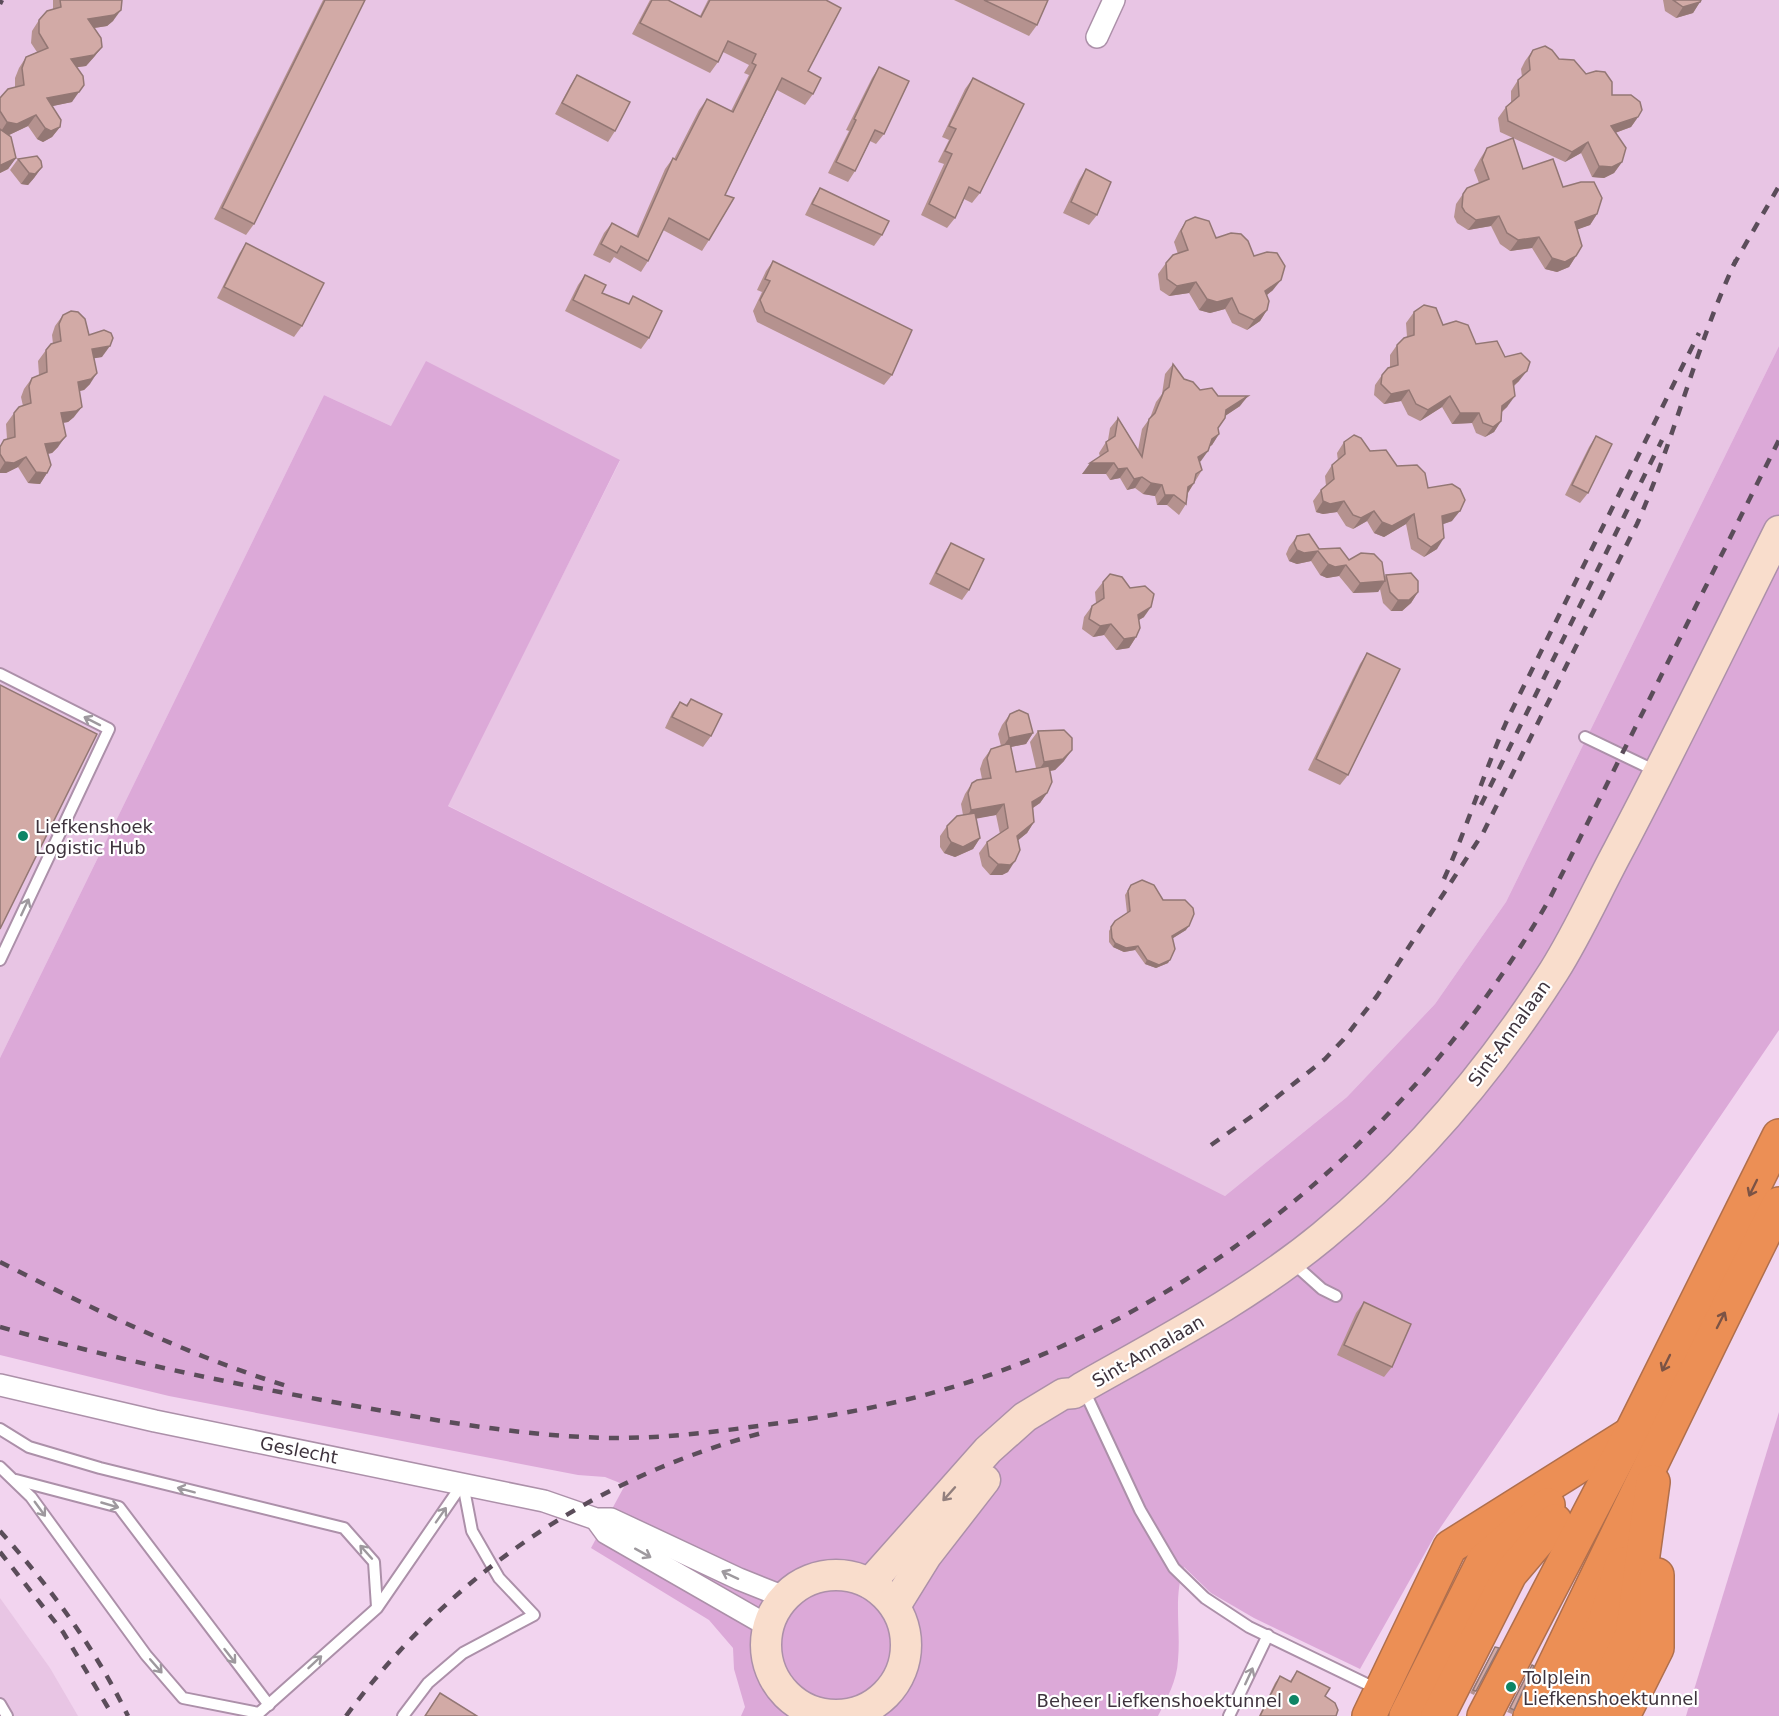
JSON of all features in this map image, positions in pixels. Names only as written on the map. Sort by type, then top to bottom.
[{"type":"highway","points":[[1517,1716],[1571,1604],[1779,1136]]},
{"type":"highway","points":[[1484,1716],[1779,1204]]},
{"type":"highway","points":[[1410,1709],[1450,1547],[1644,1440]]},
{"type":"highway","points":[[1410,1709],[1644,1440]]},
{"type":"highway","points":[[1468,1716],[1533,1585],[1644,1440]]},
{"type":"highway","points":[[1499,1716],[1644,1440]]},
{"type":"highway","points":[[1530,1716],[1583,1610],[1644,1440]]},
{"type":"highway","points":[[1545,1716],[1594,1616],[1644,1440]]},
{"type":"highway","points":[[1560,1716],[1605,1622],[1644,1440]]},
{"type":"highway","points":[[1577,1716],[1619,1629],[1644,1440]]},
{"type":"highway","points":[[1592,1716],[1632,1635],[1644,1440]]},
{"type":"highway","points":[[1609,1716],[1645,1642],[1644,1440]]},
{"type":"highway","points":[[1623,1716],[1657,1648],[1644,1440]]},
{"type":"highway","points":[[1644,1440],[1676,1656],[1647,1716]]},
{"type":"street","points":[[1096,37],[1114,0]]},
{"type":"street","name":"Sint-Annalaan","points":[[870,1583],[988,1450],[1025,1417],[1063,1394],[1079,1390],[1225,1306],[1291,1260],[1364,1201],[1444,1119],[1488,1066],[1556,968],[1659,773],[1779,531]]},
{"type":"street","name":"Geslecht","points":[[0,1385],[155,1422],[544,1501],[596,1519],[611,1520],[739,1580],[784,1597]]},
{"type":"street","name":"Sint-Annalaan","points":[[895,1606],[926,1556],[985,1480],[1035,1430],[1070,1402],[1079,1390]]},
{"type":"street","name":"Geslecht","points":[[596,1519],[606,1533],[768,1626]]},
{"type":"street","points":[[825,1575],[848,1575],[870,1583],[884,1593],[895,1606],[904,1627],[906,1650],[900,1672],[888,1692],[870,1706],[848,1714],[824,1715],[806,1708],[785,1707],[769,1665],[766,1645],[768,1626],[784,1597],[803,1583],[825,1575]]},
{"type":"lane","points":[[0,675],[109,729],[0,960]]},
{"type":"lane","points":[[1585,737],[1659,773]]},
{"type":"lane","points":[[1291,1260],[1322,1289],[1336,1296]]},
{"type":"lane","points":[[1079,1390],[1140,1510],[1174,1568],[1205,1598],[1268,1635],[1410,1709]]},
{"type":"lane","points":[[0,1429],[29,1447],[100,1468],[344,1528],[374,1562],[376,1608]]},
{"type":"lane","points":[[0,1467],[31,1497],[146,1655],[183,1698],[260,1713],[376,1608],[463,1483]]},
{"type":"lane","points":[[13,1479],[119,1507],[269,1705]]},
{"type":"lane","points":[[403,1716],[428,1683],[464,1653],[534,1615],[499,1578],[472,1531],[463,1483]]},
{"type":"lane","points":[[1229,1716],[1268,1635]]},
{"type":"lane","points":[[0,1704],[7,1716]]},
{"type":"shaded area","points":[[0,0],[1779,0],[1779,346],[1506,902],[1435,1004],[1347,1097],[1225,1196],[447,805],[620,461],[391,426],[324,395],[0,1058]]},
{"type":"shaded area","points":[[1779,346],[1779,1030],[1434,1537],[1360,1669],[1254,1618],[1211,1593],[1184,1567],[1178,1601],[1179,1648],[1176,1675],[1158,1716],[741,1716],[745,1707],[734,1669],[733,1648],[709,1620],[591,1548],[625,1485],[605,1477],[578,1475],[169,1396],[0,1355],[0,1058],[324,395],[391,426],[426,361],[620,460],[448,806],[1225,1196],[1347,1097],[1435,1004],[1506,902]]},
{"type":"shaded area","points":[[1779,1412],[1779,1716],[1686,1716]]},
{"type":"shaded area","points":[[0,1598],[50,1668],[78,1716],[0,1716]]},
{"type":"building","points":[[60,0],[122,0],[121,10],[114,15],[88,19],[101,38],[102,47],[94,55],[71,59],[83,76],[84,85],[79,92],[47,98],[61,120],[60,127],[51,131],[45,128],[36,115],[17,124],[7,122],[0,111],[0,98],[8,89],[24,85],[22,68],[26,57],[48,48],[39,33],[39,20],[47,11],[61,7]]},
{"type":"building","points":[[325,0],[365,0],[254,224],[222,208]]},
{"type":"building","points":[[652,0],[668,0],[701,17],[710,0],[826,0],[841,8],[808,71],[821,78],[813,94],[782,78],[725,195],[734,198],[709,240],[669,218],[648,261],[621,246],[617,253],[601,244],[612,223],[638,237],[673,158],[676,160],[707,99],[733,112],[756,65],[752,63],[756,54],[728,41],[718,62],[640,23]]},
{"type":"building","points":[[984,0],[1048,0],[1037,25]]},
{"type":"building","points":[[1673,0],[1701,0],[1683,7]]},
{"type":"building","points":[[1545,46],[1552,50],[1559,59],[1574,60],[1586,74],[1596,71],[1605,72],[1612,82],[1612,95],[1631,95],[1640,102],[1642,110],[1638,117],[1611,126],[1626,148],[1622,162],[1612,167],[1599,166],[1588,142],[1572,152],[1508,121],[1506,107],[1519,96],[1518,80],[1530,70],[1529,58],[1533,50]]},
{"type":"building","points":[[879,67],[909,81],[884,134],[875,130],[855,171],[836,162]]},
{"type":"building","points":[[577,75],[630,102],[615,131],[562,103]]},
{"type":"building","points":[[973,78],[1024,104],[980,193],[969,187],[955,218],[929,204],[952,154],[945,151],[956,129],[949,126]]},
{"type":"building","points":[[0,129],[11,137],[16,158],[1,165],[0,165]]},
{"type":"building","points":[[1513,138],[1523,169],[1553,159],[1563,187],[1581,182],[1594,182],[1602,198],[1597,214],[1575,222],[1582,246],[1576,256],[1565,262],[1552,258],[1539,237],[1518,240],[1507,233],[1499,216],[1476,220],[1462,207],[1463,194],[1467,188],[1489,179],[1482,160],[1487,148]]},
{"type":"building","points":[[37,156],[42,167],[35,174],[29,173],[18,159]]},
{"type":"building","points":[[1086,169],[1111,182],[1097,215],[1071,202]]},
{"type":"building","points":[[820,188],[889,221],[882,235],[812,204]]},
{"type":"building","points":[[1195,217],[1209,221],[1216,238],[1231,233],[1241,234],[1248,241],[1254,256],[1267,252],[1277,253],[1285,266],[1281,280],[1265,291],[1269,301],[1267,310],[1254,320],[1239,313],[1232,298],[1217,302],[1207,299],[1196,282],[1177,286],[1167,279],[1166,263],[1173,255],[1188,250],[1181,231],[1186,221]]},
{"type":"building","points":[[246,243],[324,283],[302,326],[224,287]]},
{"type":"building","points":[[773,261],[912,330],[892,375],[765,312],[760,300],[770,281],[765,279]]},
{"type":"building","points":[[585,275],[606,285],[602,293],[629,304],[633,296],[662,311],[649,338],[573,300]]},
{"type":"building","points":[[1424,305],[1436,308],[1443,325],[1456,321],[1468,325],[1476,344],[1497,341],[1505,357],[1521,353],[1530,362],[1527,371],[1513,381],[1515,396],[1502,406],[1501,421],[1493,427],[1483,423],[1479,413],[1460,413],[1450,396],[1428,410],[1416,404],[1409,390],[1391,394],[1381,384],[1382,375],[1388,368],[1398,365],[1397,345],[1404,338],[1414,335],[1414,312]]},
{"type":"building","points":[[71,311],[78,312],[85,319],[89,335],[104,330],[111,333],[113,338],[110,346],[92,349],[97,373],[91,379],[78,382],[82,407],[76,411],[61,413],[66,436],[60,442],[45,444],[51,465],[47,473],[36,472],[26,457],[14,463],[5,462],[0,454],[0,447],[4,440],[15,437],[14,413],[19,407],[31,403],[29,386],[32,378],[47,372],[46,350],[51,344],[61,341],[59,324],[63,315]]},
{"type":"building","points":[[1173,364],[1184,379],[1193,382],[1200,390],[1212,388],[1218,396],[1248,396],[1226,410],[1225,418],[1218,428],[1219,434],[1212,439],[1208,451],[1198,457],[1202,470],[1196,474],[1194,483],[1188,487],[1186,504],[1174,495],[1165,495],[1162,485],[1151,483],[1142,477],[1134,479],[1127,468],[1118,469],[1114,463],[1090,463],[1108,451],[1106,442],[1115,436],[1118,418],[1142,457],[1149,419],[1155,413],[1164,391],[1169,387]]},
{"type":"building","points":[[1354,435],[1361,438],[1370,451],[1386,450],[1397,466],[1417,465],[1425,473],[1428,488],[1452,484],[1460,489],[1465,500],[1460,511],[1442,516],[1444,538],[1431,547],[1418,538],[1414,514],[1392,526],[1382,522],[1374,511],[1361,518],[1353,515],[1344,501],[1330,504],[1323,501],[1321,490],[1334,479],[1332,465],[1345,454],[1344,442]]},
{"type":"building","points":[[1596,436],[1612,444],[1588,493],[1572,485]]},
{"type":"building","points":[[1309,534],[1319,549],[1340,548],[1349,560],[1361,553],[1374,554],[1382,562],[1385,581],[1360,583],[1346,565],[1335,567],[1328,564],[1318,551],[1304,553],[1297,550],[1294,543],[1297,536]]},
{"type":"building","points":[[951,543],[984,559],[969,590],[936,573]]},
{"type":"building","points":[[1411,573],[1418,581],[1418,592],[1409,600],[1398,600],[1390,592],[1386,575]]},
{"type":"building","points":[[1110,574],[1122,577],[1130,588],[1145,586],[1154,594],[1151,607],[1138,615],[1140,628],[1136,637],[1124,639],[1111,624],[1100,626],[1089,619],[1092,606],[1104,598],[1103,582]]},
{"type":"building","points":[[1367,653],[1400,669],[1348,775],[1316,759]]},
{"type":"building","name":"Liefkenshoek Logistic Hub","points":[[0,685],[97,734],[0,929]]},
{"type":"building","points":[[691,699],[722,714],[711,736],[672,717],[680,702],[687,706]]},
{"type":"building","points":[[1019,710],[1028,714],[1033,733],[1009,738],[1006,723],[1010,714]]},
{"type":"building","points":[[1064,730],[1072,738],[1072,750],[1063,759],[1044,762],[1038,731]]},
{"type":"building","points":[[1010,743],[1016,772],[1049,766],[1052,782],[1047,793],[1032,802],[1034,822],[1017,836],[1020,850],[1015,861],[1010,865],[998,864],[989,856],[987,842],[1008,828],[1004,804],[971,810],[968,793],[972,783],[991,778],[987,758],[991,749]]},
{"type":"building","points":[[975,813],[980,838],[963,847],[951,842],[947,826],[957,816]]},
{"type":"building","points":[[1142,880],[1154,885],[1163,900],[1185,900],[1193,908],[1194,914],[1189,926],[1172,936],[1175,949],[1170,960],[1159,965],[1147,960],[1138,946],[1126,948],[1115,943],[1112,938],[1111,927],[1115,921],[1130,911],[1128,891],[1131,885]]},
{"type":"building","points":[[1364,1302],[1411,1324],[1392,1367],[1344,1345]]},
{"type":"building","points":[[1495,1647],[1499,1648],[1476,1691],[1473,1690]]},
{"type":"building","points":[[1532,1665],[1534,1666],[1514,1710],[1510,1708]]},
{"type":"building","name":"Beheer Liefkenshoektunnel","points":[[1297,1671],[1330,1688],[1325,1696],[1335,1703],[1338,1710],[1336,1716],[1260,1716],[1280,1676],[1291,1682]]},
{"type":"building","points":[[440,1693],[477,1716],[425,1716]]},
{"type":"railway","points":[[0,4],[2,0]]},
{"type":"railway","points":[[1733,266],[1779,186]]},
{"type":"railway","points":[[1211,1145],[1258,1112],[1325,1059],[1343,1040],[1377,996],[1483,833],[1637,524],[1663,458],[1709,325],[1736,260]]},
{"type":"railway","points":[[1444,879],[1509,716],[1699,333]]},
{"type":"railway","points":[[1481,805],[1662,440]]},
{"type":"railway","points":[[0,1327],[171,1370],[344,1404],[445,1422],[513,1431],[616,1438],[672,1436],[728,1430],[870,1408],[972,1381],[1061,1346],[1147,1303],[1228,1252],[1304,1193],[1375,1128],[1439,1057],[1498,981],[1549,900],[1779,440]]},
{"type":"railway","points":[[0,1262],[179,1346],[252,1375],[290,1387]]},
{"type":"railway","points":[[346,1716],[387,1665],[431,1619],[479,1576],[530,1538],[584,1505],[640,1476],[700,1452],[762,1433]]},
{"type":"railway","points":[[0,1531],[36,1574],[86,1642],[128,1716]]},
{"type":"railway","points":[[0,1552],[63,1632],[113,1716]]},
{"type":"place","name":"Liefkenshoek Logistic Hub","points":[[23,836]]},
{"type":"place","name":"Tolplein Liefkenshoektunnel","points":[[1511,1687]]},
{"type":"place","name":"Beheer Liefkenshoektunnel","points":[[1294,1700]]}]
